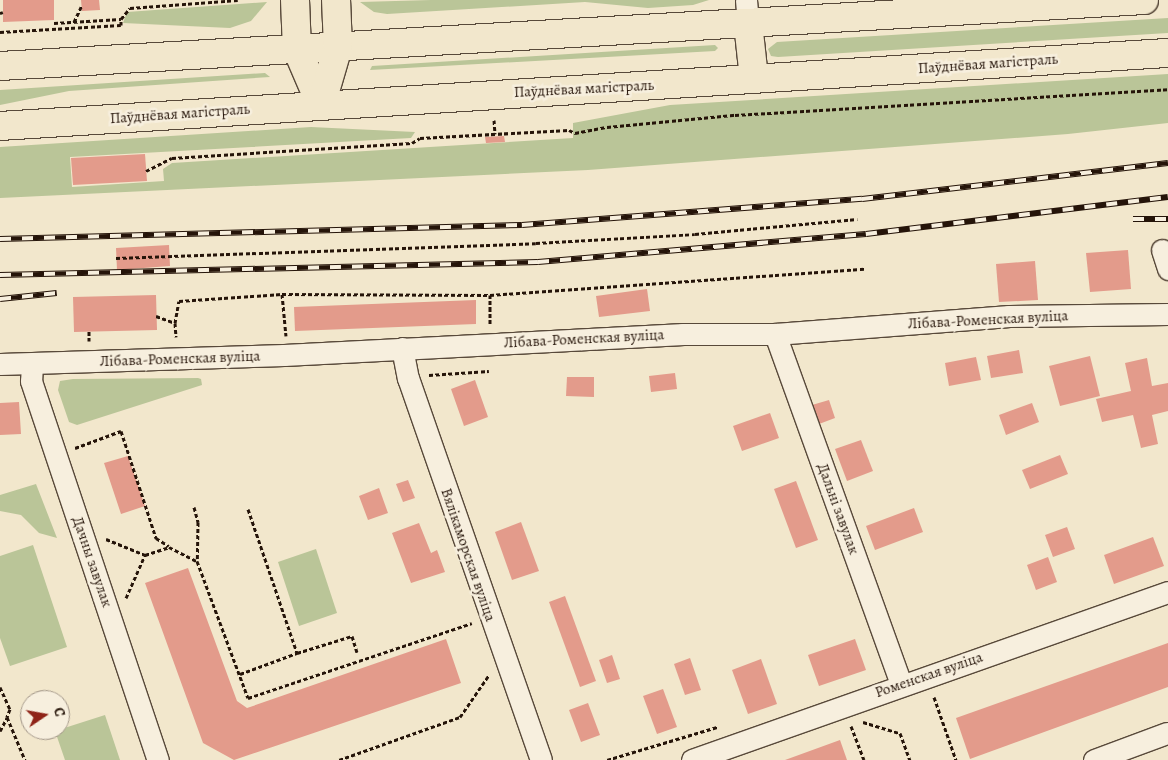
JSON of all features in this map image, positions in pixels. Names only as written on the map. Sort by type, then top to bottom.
[{"type":"main road","points":[[295,0],[297,49],[321,105]]},
{"type":"main road","points":[[321,105],[338,47],[336,0]]},
{"type":"main road","points":[[0,66],[338,47],[747,11],[1144,0]]},
{"type":"main road","points":[[747,11],[754,78]]},
{"type":"main road","name":"Паўднёвая магістраль","points":[[0,126],[1168,53]]},
{"type":"street","name":"Лібава-Роменская вуліца","points":[[0,364],[402,348],[683,334],[775,334],[1009,316],[1168,314]]},
{"type":"street","name":"Дальні завулак","points":[[775,334],[901,684]]},
{"type":"street","name":"Вялікаморская вуліца","points":[[402,348],[408,378],[541,760]]},
{"type":"street","name":"Дачны завулак","points":[[32,364],[31,381],[158,760]]},
{"type":"street","name":"Роменская вуліца","points":[[692,760],[901,684],[1168,592]]},
{"type":"street","points":[[1094,760],[1167,733]]},
{"type":"path","points":[[0,32],[121,25],[121,19],[130,8],[238,0]]},
{"type":"path","points":[[74,22],[82,5]]},
{"type":"path","points":[[54,23],[121,19]]},
{"type":"path","points":[[146,170],[172,158],[412,143],[430,138],[569,130],[575,133],[607,127],[735,115],[1168,89]]},
{"type":"path","points":[[116,258],[536,243],[695,234],[857,219]]},
{"type":"path","points":[[177,340],[175,323],[179,301],[282,294],[490,295],[864,268]]},
{"type":"path","points":[[282,294],[286,342]]},
{"type":"path","points":[[489,330],[490,295]]},
{"type":"path","points":[[156,316],[175,323]]},
{"type":"path","points":[[89,331],[89,344]]},
{"type":"path","points":[[408,378],[488,371]]},
{"type":"path","points":[[70,450],[121,432],[156,538],[197,561]]},
{"type":"path","points":[[194,507],[198,522],[197,561],[248,698],[476,622]]},
{"type":"path","points":[[248,509],[297,653]]},
{"type":"path","points":[[99,536],[145,556],[169,547]]},
{"type":"path","points":[[125,602],[145,556]]},
{"type":"path","points":[[240,674],[297,653],[352,636],[358,652]]},
{"type":"path","points":[[339,760],[460,717],[491,673]]},
{"type":"path","points":[[925,676],[956,760]]},
{"type":"path","points":[[0,687],[10,709],[0,731]]},
{"type":"path","points":[[0,720],[7,717]]},
{"type":"path","points":[[7,717],[25,760]]},
{"type":"path","points":[[848,718],[864,760]]},
{"type":"green space","points":[[431,0],[709,0],[693,5],[648,8],[585,2],[387,14],[374,12],[360,2]]},
{"type":"green space","points":[[267,2],[251,21],[230,28],[123,23],[127,12]]},
{"type":"green space","points":[[1168,18],[1168,33],[778,57],[771,56],[768,49],[777,42]]},
{"type":"green space","points":[[715,45],[718,48],[715,51],[370,70],[372,66]]},
{"type":"green space","points":[[265,73],[270,77],[69,91],[0,105],[0,90]]},
{"type":"green space","points":[[1168,74],[1168,123],[1068,134],[588,170],[0,198],[0,147],[311,127],[415,132],[411,138],[70,157],[72,187],[164,181],[163,169],[172,163],[573,138],[573,123],[670,105]]},
{"type":"green space","points":[[73,379],[201,379],[202,385],[77,425],[69,422],[58,390],[60,381]]},
{"type":"green space","points":[[36,484],[57,538],[39,533],[21,515],[0,511],[0,495]]},
{"type":"green space","points":[[33,545],[67,647],[10,666],[0,638],[0,556]]},
{"type":"green space","points":[[316,549],[337,613],[299,626],[278,562]]},
{"type":"green space","points":[[105,715],[120,760],[65,760],[58,740],[70,740],[70,726]]},
{"type":"building","points":[[3,0],[54,0],[54,20],[3,22]]},
{"type":"building","points":[[81,0],[99,0],[100,10],[82,11]]},
{"type":"building","points":[[504,136],[505,142],[486,143],[485,137]]},
{"type":"building","points":[[145,154],[147,181],[73,185],[71,158]]},
{"type":"building","points":[[169,245],[170,266],[117,270],[116,248]]},
{"type":"building","points":[[1128,250],[1131,289],[1090,292],[1086,253]]},
{"type":"building","points":[[1035,261],[1038,300],[999,302],[996,264]]},
{"type":"building","points":[[647,289],[650,311],[599,317],[596,296]]},
{"type":"building","points":[[156,295],[157,330],[74,332],[73,297]]},
{"type":"building","points":[[476,300],[476,324],[295,331],[294,307]]},
{"type":"building","points":[[1019,350],[1023,373],[991,378],[987,356]]},
{"type":"building","points":[[1090,356],[1100,396],[1060,406],[1049,366]]},
{"type":"building","points":[[976,357],[981,380],[949,386],[945,363]]},
{"type":"building","points":[[1147,358],[1152,386],[1168,383],[1168,411],[1152,415],[1158,444],[1141,448],[1133,415],[1102,422],[1096,399],[1131,391],[1125,363]]},
{"type":"building","points":[[675,373],[677,389],[651,392],[649,376]]},
{"type":"building","points":[[567,377],[594,377],[594,397],[566,396]]},
{"type":"building","points":[[475,380],[488,417],[464,426],[451,389]]},
{"type":"building","points":[[829,400],[835,418],[819,424],[812,405]]},
{"type":"building","points":[[19,402],[21,434],[0,435],[0,403]]},
{"type":"building","points":[[1032,403],[1039,422],[1006,435],[999,415]]},
{"type":"building","points":[[770,413],[779,438],[742,451],[733,426]]},
{"type":"building","points":[[861,440],[873,471],[847,481],[835,449]]},
{"type":"building","points":[[1060,455],[1068,474],[1030,489],[1022,470]]},
{"type":"building","points":[[128,456],[145,506],[121,514],[104,463]]},
{"type":"building","points":[[408,480],[415,498],[403,502],[396,484]]},
{"type":"building","points":[[796,481],[818,540],[796,548],[774,489]]},
{"type":"building","points":[[379,488],[388,513],[368,520],[359,496]]},
{"type":"building","points":[[914,508],[923,532],[875,550],[866,526]]},
{"type":"building","points":[[521,522],[539,571],[512,580],[495,532]]},
{"type":"building","points":[[419,523],[431,553],[437,550],[445,572],[411,583],[392,533]]},
{"type":"building","points":[[1067,527],[1075,549],[1053,557],[1045,535]]},
{"type":"building","points":[[1153,537],[1164,566],[1114,584],[1104,555]]},
{"type":"building","points":[[1048,557],[1057,582],[1036,590],[1027,565]]},
{"type":"building","points":[[188,568],[237,701],[247,708],[446,639],[461,683],[234,760],[203,743],[145,583]]},
{"type":"building","points":[[565,596],[596,681],[580,687],[549,602]]},
{"type":"building","points":[[855,639],[866,670],[819,686],[808,655]]},
{"type":"building","points":[[1168,643],[1168,687],[970,759],[956,718]]},
{"type":"building","points":[[612,655],[620,679],[607,683],[599,660]]},
{"type":"building","points":[[690,658],[701,690],[685,695],[674,664]]},
{"type":"building","points":[[761,659],[777,704],[748,714],[732,670]]},
{"type":"building","points":[[663,689],[677,727],[657,734],[643,696]]},
{"type":"building","points":[[588,703],[600,735],[581,742],[569,710]]},
{"type":"building","points":[[840,740],[847,760],[785,760]]},
{"type":"railway","points":[[0,239],[522,225],[862,199],[1168,163]]},
{"type":"railway","points":[[0,275],[538,262],[866,234],[1168,197]]},
{"type":"railway","points":[[1133,219],[1168,219]]},
{"type":"railway","points":[[0,299],[57,293]]}]
